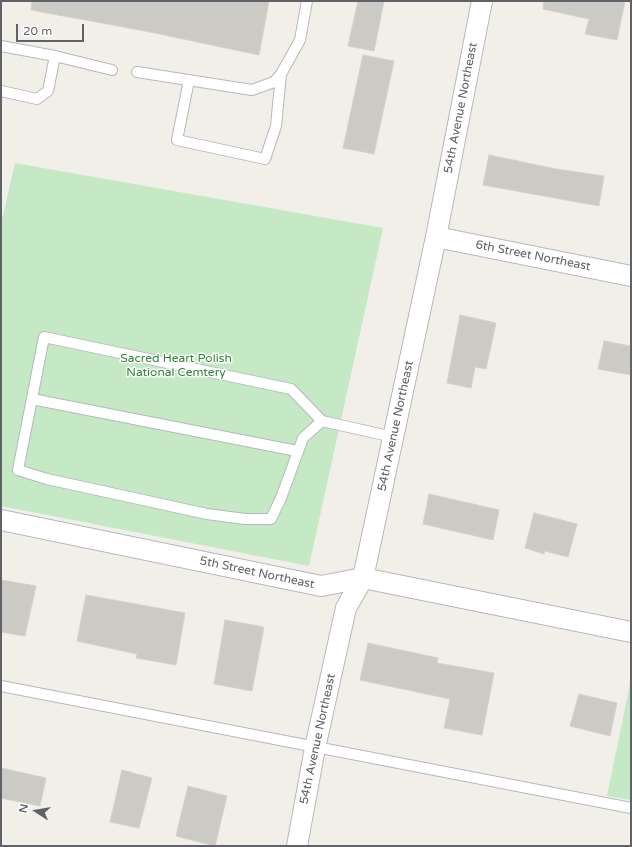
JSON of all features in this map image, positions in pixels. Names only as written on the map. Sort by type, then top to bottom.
[{"type":"street","name":"54th Avenue Northeast","points":[[297,846],[315,748],[346,608],[363,578],[436,237],[482,1]]},
{"type":"street","name":"6th Street Northeast","points":[[436,237],[631,276]]},
{"type":"street","name":"5th Street Northeast","points":[[1,520],[321,586],[363,578],[631,632]]},
{"type":"lane","points":[[137,72],[252,90],[274,82],[281,74],[300,40],[307,1]]},
{"type":"lane","points":[[1,46],[55,56],[112,70]]},
{"type":"lane","points":[[1,91],[37,98],[48,91],[55,56]]},
{"type":"lane","points":[[189,80],[177,140],[266,159],[276,126],[281,74]]},
{"type":"lane","points":[[322,421],[303,438],[281,498],[271,519],[245,519],[207,514],[47,479],[18,470],[44,337],[291,389],[322,421],[393,437]]},
{"type":"lane","points":[[32,399],[298,451]]},
{"type":"lane","points":[[1,686],[631,808]]},
{"type":"green space","name":"Sacred Heart Polish National Cemtery","points":[[15,163],[383,228],[309,566],[1,506],[1,224]]},
{"type":"green space","points":[[631,679],[631,800],[607,796]]},
{"type":"building","points":[[32,1],[269,1],[259,55],[145,31],[31,10]]},
{"type":"building","points":[[358,1],[384,1],[374,51],[348,46]]},
{"type":"building","points":[[544,1],[625,1],[617,40],[585,34],[589,19],[543,9]]},
{"type":"building","points":[[363,55],[394,61],[374,154],[343,148]]},
{"type":"building","points":[[489,155],[556,169],[604,176],[599,206],[483,185]]},
{"type":"building","points":[[460,315],[496,323],[486,369],[475,367],[471,388],[447,383]]},
{"type":"building","points":[[604,341],[631,346],[631,375],[598,369]]},
{"type":"building","points":[[429,494],[499,510],[493,540],[423,524]]},
{"type":"building","points":[[534,513],[577,524],[568,557],[545,551],[544,554],[525,548]]},
{"type":"building","points":[[1,580],[36,586],[25,636],[1,632]]},
{"type":"building","points":[[86,595],[185,613],[176,665],[136,658],[137,654],[77,641]]},
{"type":"building","points":[[225,620],[264,627],[252,691],[214,684]]},
{"type":"building","points":[[368,643],[438,658],[437,663],[494,673],[482,735],[444,728],[450,699],[360,680]]},
{"type":"building","points":[[579,694],[617,703],[610,736],[570,726]]},
{"type":"building","points":[[1,768],[46,778],[40,806],[1,798]]},
{"type":"building","points":[[122,770],[152,778],[139,828],[110,822]]},
{"type":"building","points":[[188,786],[227,796],[215,846],[176,836]]}]
